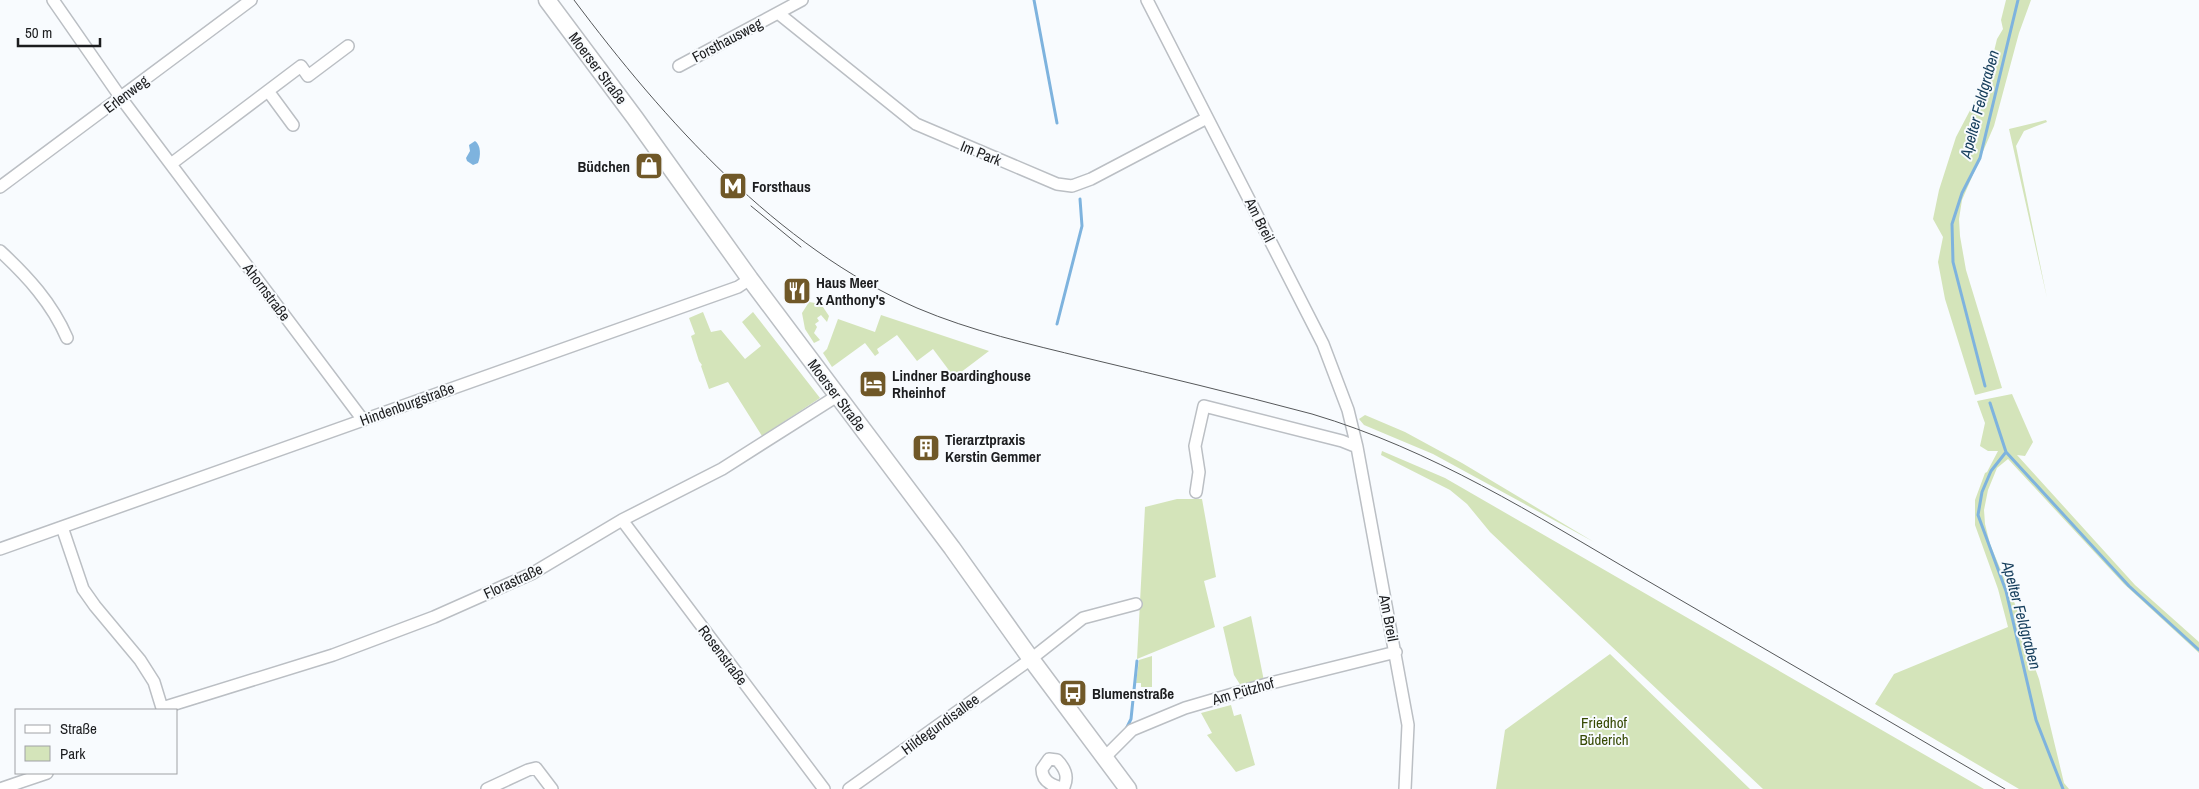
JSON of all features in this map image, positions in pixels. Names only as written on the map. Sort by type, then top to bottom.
[{"type":"main road","name":"Moerser Straße","points":[[547,0],[641,126],[750,279],[952,548],[1031,659],[1128,789]]},
{"type":"street","name":"Ahornstraße","points":[[53,0],[121,98],[363,420]]},
{"type":"street","name":"Erlenweg","points":[[0,187],[252,0]]},
{"type":"street","name":"Forsthausweg","points":[[679,66],[802,0]]},
{"type":"street","name":"Am Breil","points":[[1147,0],[1323,344],[1348,410],[1357,447],[1396,652],[1408,726],[1405,789]]},
{"type":"street","name":"Im Park","points":[[778,13],[916,124],[1057,184],[1072,186],[1091,179],[1207,118]]},
{"type":"street","points":[[170,164],[301,66],[308,76],[348,46]]},
{"type":"street","points":[[268,91],[293,124]]},
{"type":"street","points":[[0,251],[31,280],[61,323],[67,338]]},
{"type":"street","name":"Hindenburgstraße","points":[[0,549],[738,287],[750,279]]},
{"type":"street","name":"Florastraße","points":[[62,527],[83,589],[154,682],[163,709],[334,655],[434,617],[533,573],[622,520],[722,470],[837,396]]},
{"type":"street","points":[[1196,492],[1199,472],[1195,446],[1204,406],[1342,441],[1357,447]]},
{"type":"street","name":"Rosenstraße","points":[[622,520],[824,789]]},
{"type":"street","name":"Hildegundisallee","points":[[849,789],[1031,659],[1083,618],[1136,604]]},
{"type":"street","name":"Am Pützhof","points":[[1104,758],[1132,730],[1185,708],[1267,684],[1396,652]]},
{"type":"street","points":[[487,789],[536,768],[552,789]]},
{"type":"street","points":[[0,789],[44,774]]},
{"type":"green space","points":[[2006,0],[2031,0],[2019,33],[1994,126],[1962,200],[1959,219],[1966,270],[2002,388],[1975,395],[1945,299],[1938,262],[1943,237],[1933,219],[1939,190],[1956,137],[1988,76],[1997,39],[2003,29],[2001,20]]},
{"type":"green space","points":[[2046,120],[2047,122],[2024,131],[2016,146],[2047,298],[2009,129]]},
{"type":"green space","points":[[809,302],[821,304],[829,316],[827,322],[821,315],[817,318],[819,321],[815,324],[817,327],[814,333],[820,340],[814,343],[805,329],[802,313]]},
{"type":"green space","points":[[703,312],[711,332],[721,330],[745,359],[761,346],[742,322],[753,312],[820,398],[762,436],[728,382],[709,389],[691,336],[695,334],[689,318]]},
{"type":"green space","points":[[881,315],[989,351],[948,382],[942,374],[948,369],[933,349],[917,361],[897,335],[877,349],[879,353],[875,356],[865,343],[832,367],[823,353],[827,349],[838,319],[875,332]]},
{"type":"green space","points":[[2012,394],[2033,442],[2025,456],[2017,455],[2135,585],[2199,642],[2199,653],[2124,584],[2008,459],[1997,468],[1988,490],[1984,510],[1985,524],[1990,544],[2017,609],[2024,639],[2039,679],[2064,783],[2069,789],[2019,789],[1875,704],[1894,674],[2008,627],[1998,589],[1975,525],[1975,500],[1985,473],[1998,451],[1988,451],[1980,446],[1985,423],[1977,401]]},
{"type":"green space","points":[[1365,415],[1405,432],[1462,463],[1594,542],[1433,454],[1364,425],[1359,419]]},
{"type":"green space","points":[[1382,451],[1445,478],[1984,789],[1763,789],[1490,532],[1467,504],[1450,490],[1381,455]]},
{"type":"green space","points":[[1177,499],[1202,499],[1216,577],[1204,581],[1215,627],[1137,659],[1145,507]]},
{"type":"green space","points":[[1251,616],[1264,681],[1241,686],[1234,675],[1223,627]]},
{"type":"green space","name":"Friedhof Büderich","points":[[1610,654],[1750,789],[1496,789],[1505,730]]},
{"type":"green space","points":[[1152,656],[1152,687],[1141,687],[1141,683],[1136,683],[1139,660]]},
{"type":"green space","points":[[1231,705],[1234,716],[1241,714],[1255,765],[1236,772],[1207,735],[1212,733],[1201,713]]},
{"type":"water","points":[[475,141],[480,154],[478,163],[473,165],[466,158],[470,151],[469,145]]},
{"type":"waterway","points":[[1034,0],[1057,123]]},
{"type":"waterway","name":"Apelter Feldgraben","points":[[1985,386],[1953,262],[1952,224],[1962,193],[1980,158],[2018,0]]},
{"type":"waterway","points":[[1057,324],[1082,226],[1080,199]]},
{"type":"waterway","name":"Apelter Feldgraben","points":[[1990,403],[2006,452],[2129,586],[2199,650]]},
{"type":"waterway","name":"Apelter Feldgraben","points":[[2006,452],[1991,471],[1982,492],[1978,515],[2006,591],[2036,720],[2063,789]]},
{"type":"waterway","points":[[1126,729],[1131,719],[1137,661]]},
{"type":"tram line","points":[[574,0],[646,90],[685,134],[727,176],[771,215],[817,251],[866,282],[917,308],[979,330],[1043,348],[1312,414],[1399,446],[1441,465],[1521,507],[2005,789]]},
{"type":"tram line","points":[[751,206],[801,247]]},
{"type":"place","name":"Büdchen","points":[[649,166]]},
{"type":"place","name":"Forsthaus","points":[[733,186]]},
{"type":"place","name":"Haus Meer x Anthony's","points":[[797,291]]},
{"type":"place","name":"Lindner Boardinghouse Rheinhof","points":[[873,384]]},
{"type":"place","name":"Tierarztpraxis Kerstin Gemmer","points":[[926,448]]},
{"type":"place","name":"Blumenstraße","points":[[1073,693]]}]
